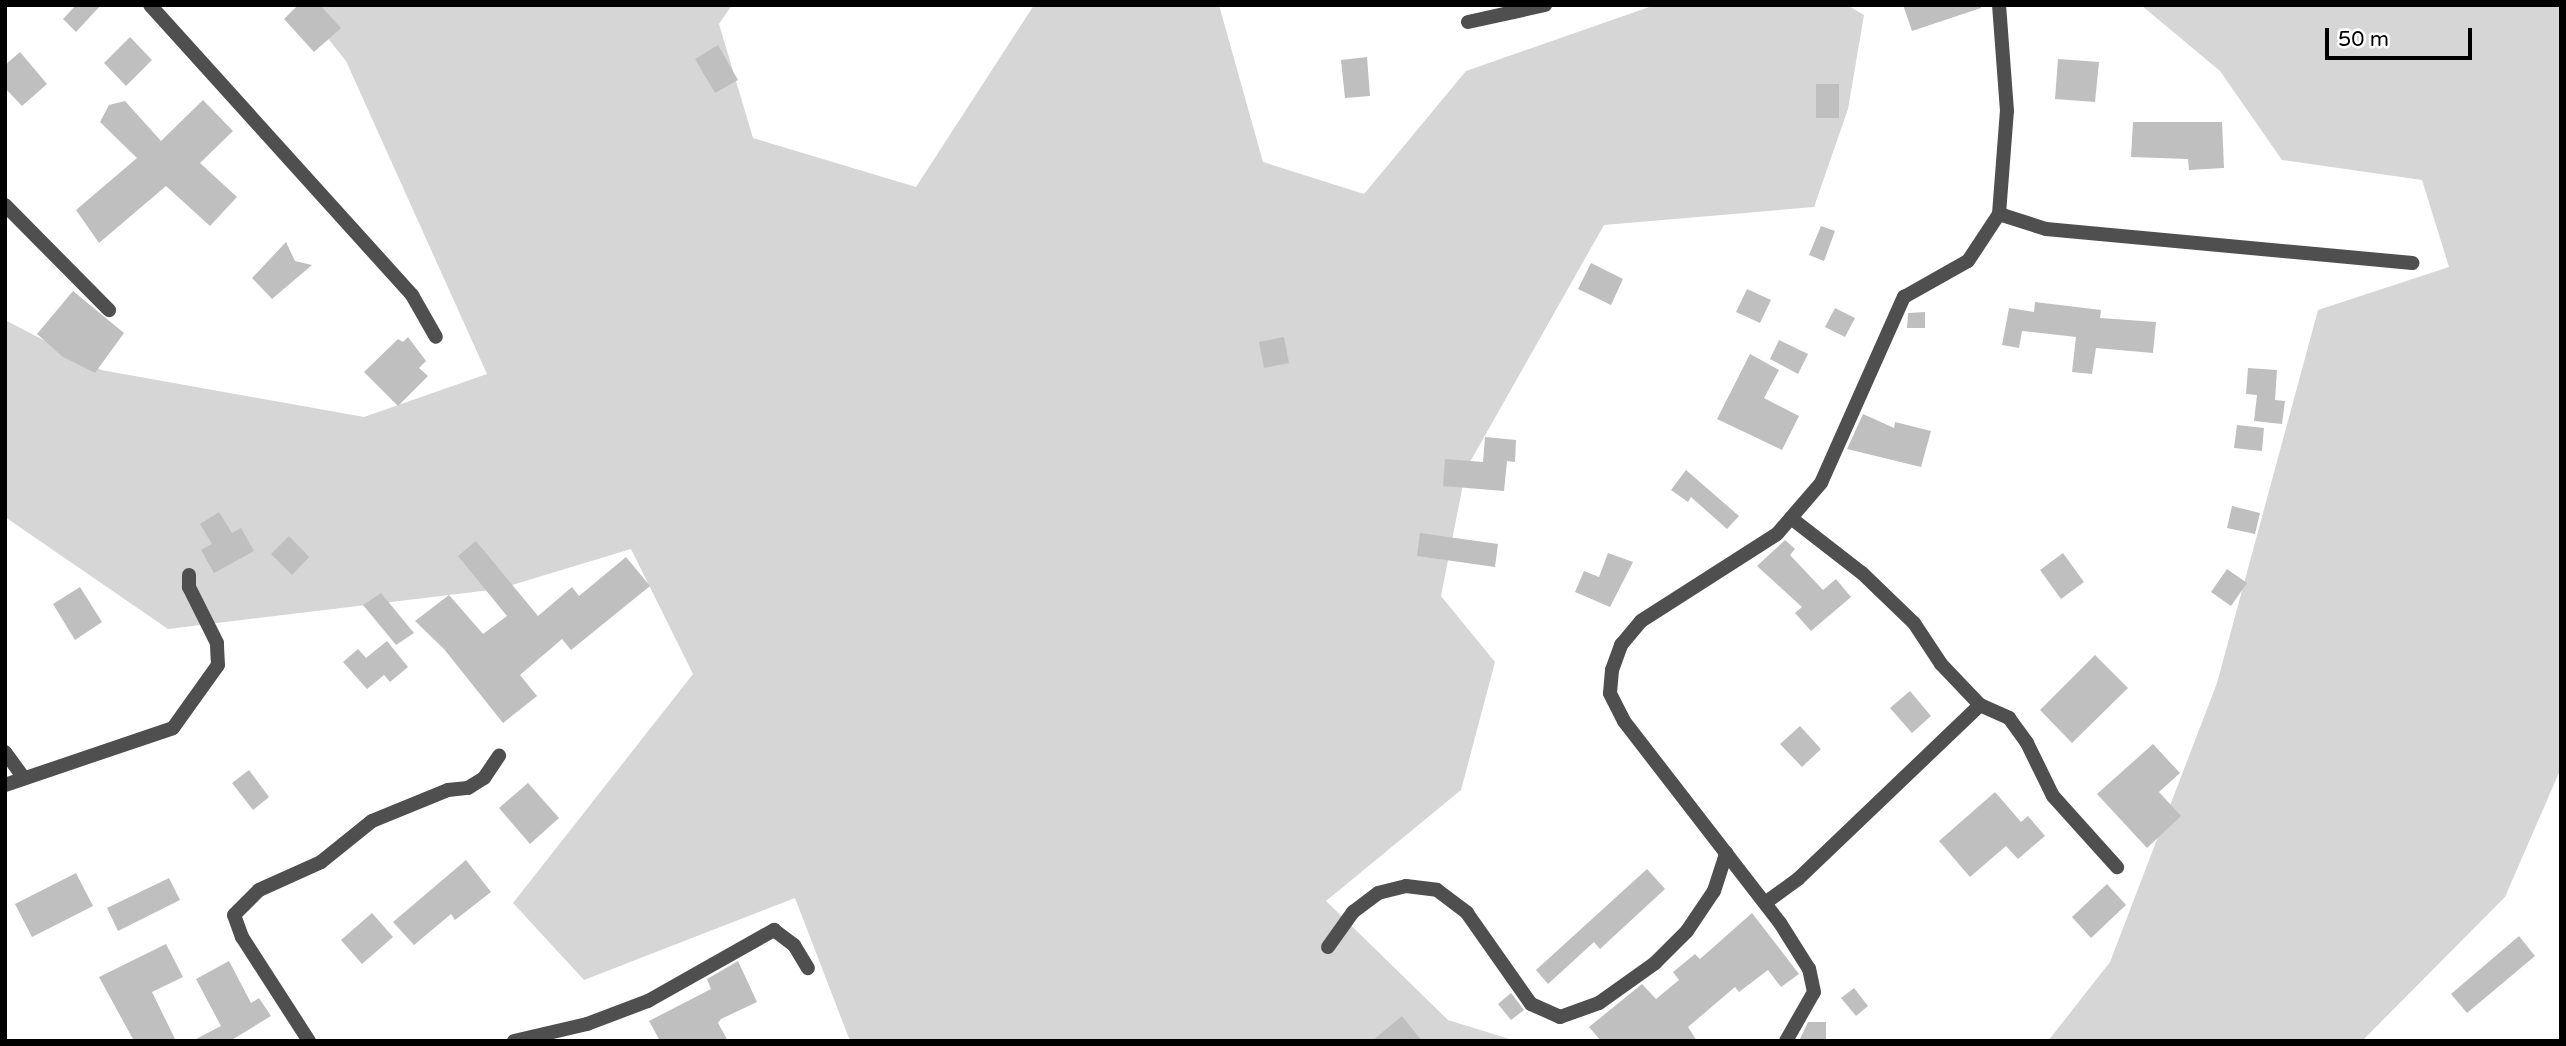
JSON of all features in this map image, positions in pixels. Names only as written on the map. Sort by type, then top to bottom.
[{"type":"street","points":[[150,5],[412,295],[436,337]]},
{"type":"street","points":[[1468,22],[1545,5]]},
{"type":"street","points":[[1786,1041],[1805,1010],[1814,981],[1765,903],[1624,721],[1610,693],[1612,670],[1621,645],[1641,621],[1710,581],[1777,534],[1821,483],[1904,297],[1969,261],[1998,214],[2007,111],[1999,5]]},
{"type":"street","points":[[5,205],[108,310]]},
{"type":"street","points":[[1998,214],[2046,229],[2412,263]]},
{"type":"street","points":[[1791,518],[1862,573],[1914,623],[1941,664],[1980,705],[2009,718],[2027,743],[2053,796],[2117,867]]},
{"type":"street","points":[[5,785],[173,728],[218,665],[217,643],[189,587],[189,575]]},
{"type":"street","points":[[1765,903],[1798,879],[1980,705]]},
{"type":"street","points":[[5,752],[23,777]]},
{"type":"street","points":[[304,1039],[242,937],[234,915],[259,890],[321,862],[372,821],[448,790],[468,788],[484,778],[499,757]]},
{"type":"street","points":[[1328,947],[1353,912],[1378,893],[1406,886],[1437,890],[1467,913],[1531,1004],[1560,1017],[1599,1003],[1655,963],[1687,931],[1714,891],[1726,853]]},
{"type":"street","points":[[514,1041],[587,1024],[648,1001],[774,930],[794,945],[808,968]]},
{"type":"shaded area","points":[[301,5],[732,5],[719,24],[753,138],[916,187],[1034,5],[1219,5],[1263,162],[1364,194],[1466,71],[1655,5],[1847,5],[1864,15],[1848,109],[1814,207],[1604,225],[1466,469],[1441,596],[1495,662],[1461,790],[1326,901],[1448,1020],[1516,1041],[850,1041],[795,898],[584,980],[513,903],[693,674],[631,549],[499,589],[168,629],[5,517],[5,320],[101,370],[364,417],[487,374],[346,61]]},
{"type":"shaded area","points":[[2141,5],[2561,5],[2561,768],[2505,897],[2362,1041],[2048,1041],[2110,962],[2217,683],[2318,310],[2449,267],[2422,180],[2282,160],[2220,71]]},
{"type":"building","points":[[76,5],[101,5],[76,32],[63,19]]},
{"type":"building","points":[[298,5],[320,5],[341,28],[314,52],[284,19]]},
{"type":"building","points":[[1903,5],[1981,5],[1981,8],[1912,31]]},
{"type":"building","points":[[130,37],[152,60],[126,86],[104,63]]},
{"type":"building","points":[[718,45],[738,80],[715,93],[695,59]]},
{"type":"building","points":[[20,52],[47,84],[22,106],[5,88],[5,65]]},
{"type":"building","points":[[1367,57],[1370,96],[1345,98],[1341,60]]},
{"type":"building","points":[[2058,59],[2099,62],[2095,102],[2055,99]]},
{"type":"building","points":[[1816,84],[1839,84],[1839,118],[1816,118]]},
{"type":"building","points":[[203,100],[233,131],[200,163],[237,197],[210,226],[166,186],[99,243],[76,210],[137,158],[100,122],[109,105],[125,101],[161,141]]},
{"type":"building","points":[[2133,122],[2222,122],[2224,168],[2189,170],[2188,159],[2131,157]]},
{"type":"building","points":[[1821,226],[1835,231],[1824,261],[1809,255]]},
{"type":"building","points":[[286,242],[295,261],[312,265],[272,299],[252,278]]},
{"type":"building","points":[[1591,263],[1623,279],[1611,305],[1578,289]]},
{"type":"building","points":[[1747,289],[1771,300],[1760,323],[1736,312]]},
{"type":"building","points":[[73,291],[124,333],[95,373],[63,357],[37,334]]},
{"type":"building","points":[[2035,302],[2101,310],[2100,318],[2156,322],[2153,353],[2096,348],[2092,374],[2072,372],[2076,337],[2022,331],[2019,348],[2002,345],[2009,308],[2034,312]]},
{"type":"building","points":[[1835,308],[1855,318],[1845,337],[1825,327]]},
{"type":"building","points":[[1925,312],[1925,328],[1907,328],[1908,313]]},
{"type":"building","points":[[408,337],[426,361],[419,368],[428,376],[398,406],[364,372],[398,339],[403,342]]},
{"type":"building","points":[[1284,337],[1289,363],[1264,368],[1259,342]]},
{"type":"building","points":[[1779,340],[1808,354],[1798,374],[1770,359]]},
{"type":"building","points":[[1750,354],[1779,370],[1764,398],[1799,416],[1782,450],[1717,419]]},
{"type":"building","points":[[2248,368],[2277,370],[2275,400],[2285,401],[2282,424],[2254,421],[2257,395],[2246,394]]},
{"type":"building","points":[[1863,414],[1894,428],[1895,422],[1931,431],[1921,467],[1847,449]]},
{"type":"building","points":[[2237,425],[2264,428],[2262,451],[2234,448]]},
{"type":"building","points":[[1485,437],[1516,440],[1515,462],[1507,461],[1504,491],[1443,486],[1445,459],[1483,462]]},
{"type":"building","points":[[1686,470],[1739,516],[1727,529],[1691,497],[1688,502],[1671,490]]},
{"type":"building","points":[[2232,506],[2260,513],[2255,534],[2227,528]]},
{"type":"building","points":[[219,512],[232,533],[241,528],[254,551],[214,573],[201,550],[212,544],[200,524]]},
{"type":"building","points":[[1420,533],[1498,544],[1495,567],[1417,556]]},
{"type":"building","points":[[289,536],[309,557],[292,575],[271,554]]},
{"type":"building","points":[[1785,540],[1795,549],[1790,555],[1823,590],[1836,579],[1851,597],[1811,631],[1795,613],[1802,607],[1757,566]]},
{"type":"building","points":[[476,541],[538,616],[572,587],[579,596],[626,557],[650,586],[571,650],[562,639],[520,675],[537,696],[503,723],[444,649],[415,621],[449,595],[483,634],[507,616],[458,556]]},
{"type":"building","points":[[1608,553],[1633,562],[1610,607],[1575,592],[1584,571],[1599,577]]},
{"type":"building","points":[[2063,553],[2084,582],[2061,599],[2040,570]]},
{"type":"building","points":[[2227,569],[2247,583],[2231,606],[2211,592]]},
{"type":"building","points":[[80,587],[102,622],[75,640],[53,604]]},
{"type":"building","points":[[381,593],[414,633],[396,645],[363,605]]},
{"type":"building","points":[[387,641],[408,667],[390,682],[384,675],[367,689],[343,662],[358,649],[366,658]]},
{"type":"building","points":[[2095,655],[2128,688],[2072,743],[2040,710]]},
{"type":"building","points":[[1910,691],[1931,716],[1912,733],[1890,708]]},
{"type":"building","points":[[1800,726],[1821,749],[1802,767],[1780,744]]},
{"type":"building","points":[[2153,744],[2180,773],[2159,792],[2181,816],[2147,848],[2097,794]]},
{"type":"building","points":[[249,770],[269,797],[253,810],[232,783]]},
{"type":"building","points":[[528,783],[559,818],[530,844],[499,808]]},
{"type":"building","points":[[1995,792],[2021,822],[2028,816],[2045,836],[2018,859],[2006,846],[1970,877],[1939,841]]},
{"type":"building","points":[[466,860],[491,892],[455,920],[451,914],[414,945],[393,922]]},
{"type":"building","points":[[1647,869],[1665,889],[1600,949],[1594,942],[1548,984],[1536,970]]},
{"type":"building","points":[[76,873],[93,906],[32,937],[15,904]]},
{"type":"building","points":[[169,878],[180,900],[118,931],[107,908]]},
{"type":"building","points":[[2107,884],[2126,905],[2091,938],[2072,917]]},
{"type":"building","points":[[372,913],[393,937],[362,964],[341,940]]},
{"type":"building","points":[[1752,913],[1799,974],[1781,987],[1768,970],[1739,992],[1735,987],[1688,1027],[1697,1041],[1601,1041],[1589,1027],[1642,984],[1656,999],[1679,980],[1673,972],[1695,954],[1700,959]]},
{"type":"building","points":[[2519,936],[2535,956],[2467,1013],[2451,994]]},
{"type":"building","points":[[166,944],[183,977],[152,992],[176,1041],[134,1041],[99,977]]},
{"type":"building","points":[[229,961],[251,1003],[259,998],[271,1016],[230,1041],[192,1041],[221,1026],[196,979]]},
{"type":"building","points":[[738,961],[757,1002],[718,1023],[728,1041],[660,1041],[649,1021],[711,989],[707,979]]},
{"type":"building","points":[[1854,988],[1868,1006],[1856,1016],[1841,998]]},
{"type":"building","points":[[1511,993],[1524,1010],[1511,1020],[1498,1004]]},
{"type":"building","points":[[1402,1016],[1422,1041],[1372,1041]]},
{"type":"building","points":[[1808,1022],[1826,1022],[1826,1041],[1799,1041]]}]
